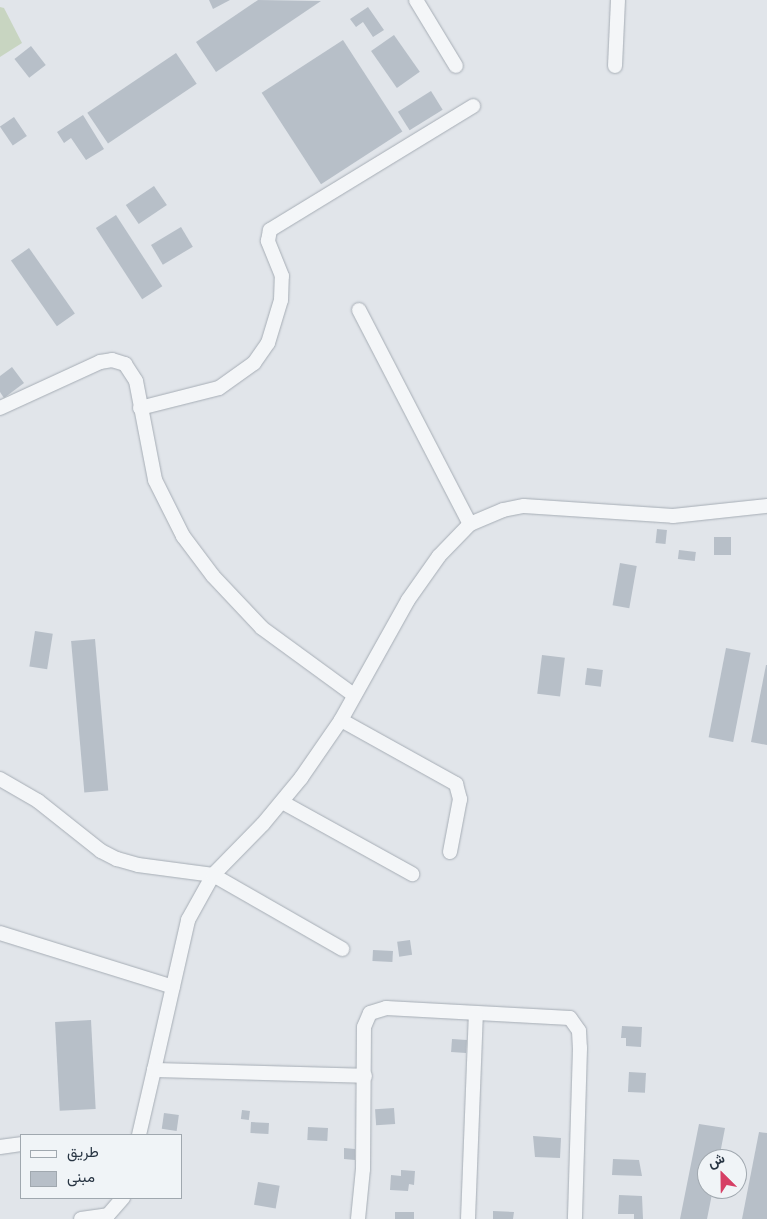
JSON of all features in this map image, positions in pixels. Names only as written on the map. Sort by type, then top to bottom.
[{"type":"street","points":[[416,0],[456,66]]},
{"type":"street","points":[[615,66],[618,0]]},
{"type":"street","points":[[140,408],[219,388],[254,363],[268,343],[281,300],[282,276],[268,241],[270,230],[473,106]]},
{"type":"street","points":[[359,310],[470,524]]},
{"type":"street","points":[[0,408],[112,360],[131,370],[155,480],[165,506],[213,576],[262,628],[354,695]]},
{"type":"street","points":[[139,1134],[188,920],[213,876],[282,802],[341,720],[408,600],[439,556],[470,524],[503,510],[524,506],[673,516],[767,506]]},
{"type":"street","points":[[341,720],[456,784],[460,799],[450,852]]},
{"type":"street","points":[[0,779],[38,800],[101,851],[138,865],[213,876],[342,949]]},
{"type":"street","points":[[282,802],[412,874]]},
{"type":"street","points":[[0,933],[173,987]]},
{"type":"street","points":[[358,1219],[363,1169],[364,1027],[370,1013],[386,1008],[476,1014],[563,1015],[575,1023],[580,1048],[575,1219]]},
{"type":"street","points":[[468,1219],[476,1014]]},
{"type":"street","points":[[154,1070],[365,1076]]},
{"type":"street","points":[[0,1147],[20,1144]]},
{"type":"street","points":[[81,1219],[108,1215],[122,1199]]},
{"type":"green space","points":[[0,7],[4,8],[22,43],[0,57]]},
{"type":"building","points":[[209,0],[230,0],[213,9]]},
{"type":"building","points":[[258,0],[321,1],[216,72],[196,42]]},
{"type":"building","points":[[368,7],[384,30],[373,37],[363,22],[356,27],[350,19]]},
{"type":"building","points":[[394,35],[420,72],[397,88],[371,51]]},
{"type":"building","points":[[343,40],[402,131],[321,184],[262,93]]},
{"type":"building","points":[[31,46],[46,65],[29,78],[14,59]]},
{"type":"building","points":[[176,53],[197,84],[108,144],[87,113]]},
{"type":"building","points":[[431,91],[443,110],[410,130],[398,112]]},
{"type":"building","points":[[83,115],[104,149],[86,160],[71,138],[64,143],[57,132]]},
{"type":"building","points":[[14,117],[27,136],[13,146],[0,126]]},
{"type":"building","points":[[154,186],[167,205],[139,224],[126,205]]},
{"type":"building","points":[[116,215],[162,286],[142,299],[96,228]]},
{"type":"building","points":[[181,227],[193,247],[163,265],[151,245]]},
{"type":"building","points":[[29,248],[75,314],[57,326],[11,261]]},
{"type":"building","points":[[12,367],[24,383],[4,398],[0,392],[0,376]]},
{"type":"building","points":[[657,529],[667,530],[665,544],[656,543]]},
{"type":"building","points":[[714,537],[731,537],[731,555],[714,555]]},
{"type":"building","points":[[679,550],[696,552],[695,561],[678,559]]},
{"type":"building","points":[[620,563],[637,566],[629,608],[613,605]]},
{"type":"building","points":[[35,631],[53,634],[47,669],[29,667]]},
{"type":"building","points":[[95,639],[108,790],[84,793],[71,641]]},
{"type":"building","points":[[726,648],[751,653],[733,742],[709,737]]},
{"type":"building","points":[[542,655],[565,658],[560,697],[537,694]]},
{"type":"building","points":[[767,665],[767,745],[751,742]]},
{"type":"building","points":[[587,668],[603,670],[601,687],[585,685]]},
{"type":"building","points":[[410,940],[412,955],[399,957],[397,942]]},
{"type":"building","points":[[373,950],[393,951],[392,962],[372,961]]},
{"type":"building","points":[[91,1020],[96,1109],[60,1111],[55,1022]]},
{"type":"building","points":[[622,1026],[642,1027],[641,1047],[626,1046],[626,1038],[621,1038]]},
{"type":"building","points":[[452,1039],[467,1040],[466,1053],[451,1052]]},
{"type":"building","points":[[629,1072],[646,1073],[645,1093],[628,1092]]},
{"type":"building","points":[[394,1108],[395,1124],[376,1125],[375,1109]]},
{"type":"building","points":[[242,1110],[250,1111],[249,1120],[241,1119]]},
{"type":"building","points":[[164,1113],[179,1115],[177,1131],[162,1129]]},
{"type":"building","points":[[251,1122],[269,1123],[268,1134],[250,1133]]},
{"type":"building","points":[[699,1124],[725,1128],[721,1149],[697,1149],[697,1199],[711,1199],[707,1219],[680,1219]]},
{"type":"building","points":[[308,1127],[328,1128],[327,1141],[307,1140]]},
{"type":"building","points":[[759,1132],[767,1133],[767,1219],[742,1219]]},
{"type":"building","points":[[533,1136],[561,1138],[560,1158],[535,1157]]},
{"type":"building","points":[[344,1148],[355,1149],[355,1160],[344,1159]]},
{"type":"building","points":[[613,1159],[639,1160],[642,1176],[612,1175]]},
{"type":"building","points":[[401,1170],[415,1171],[414,1185],[409,1184],[408,1191],[390,1190],[391,1175],[401,1176]]},
{"type":"building","points":[[258,1182],[280,1186],[276,1208],[254,1205]]},
{"type":"building","points":[[619,1195],[642,1196],[643,1219],[634,1219],[634,1214],[618,1214]]},
{"type":"building","points":[[493,1211],[514,1212],[513,1219],[493,1219]]},
{"type":"building","points":[[395,1212],[414,1212],[414,1219],[395,1219]]}]
